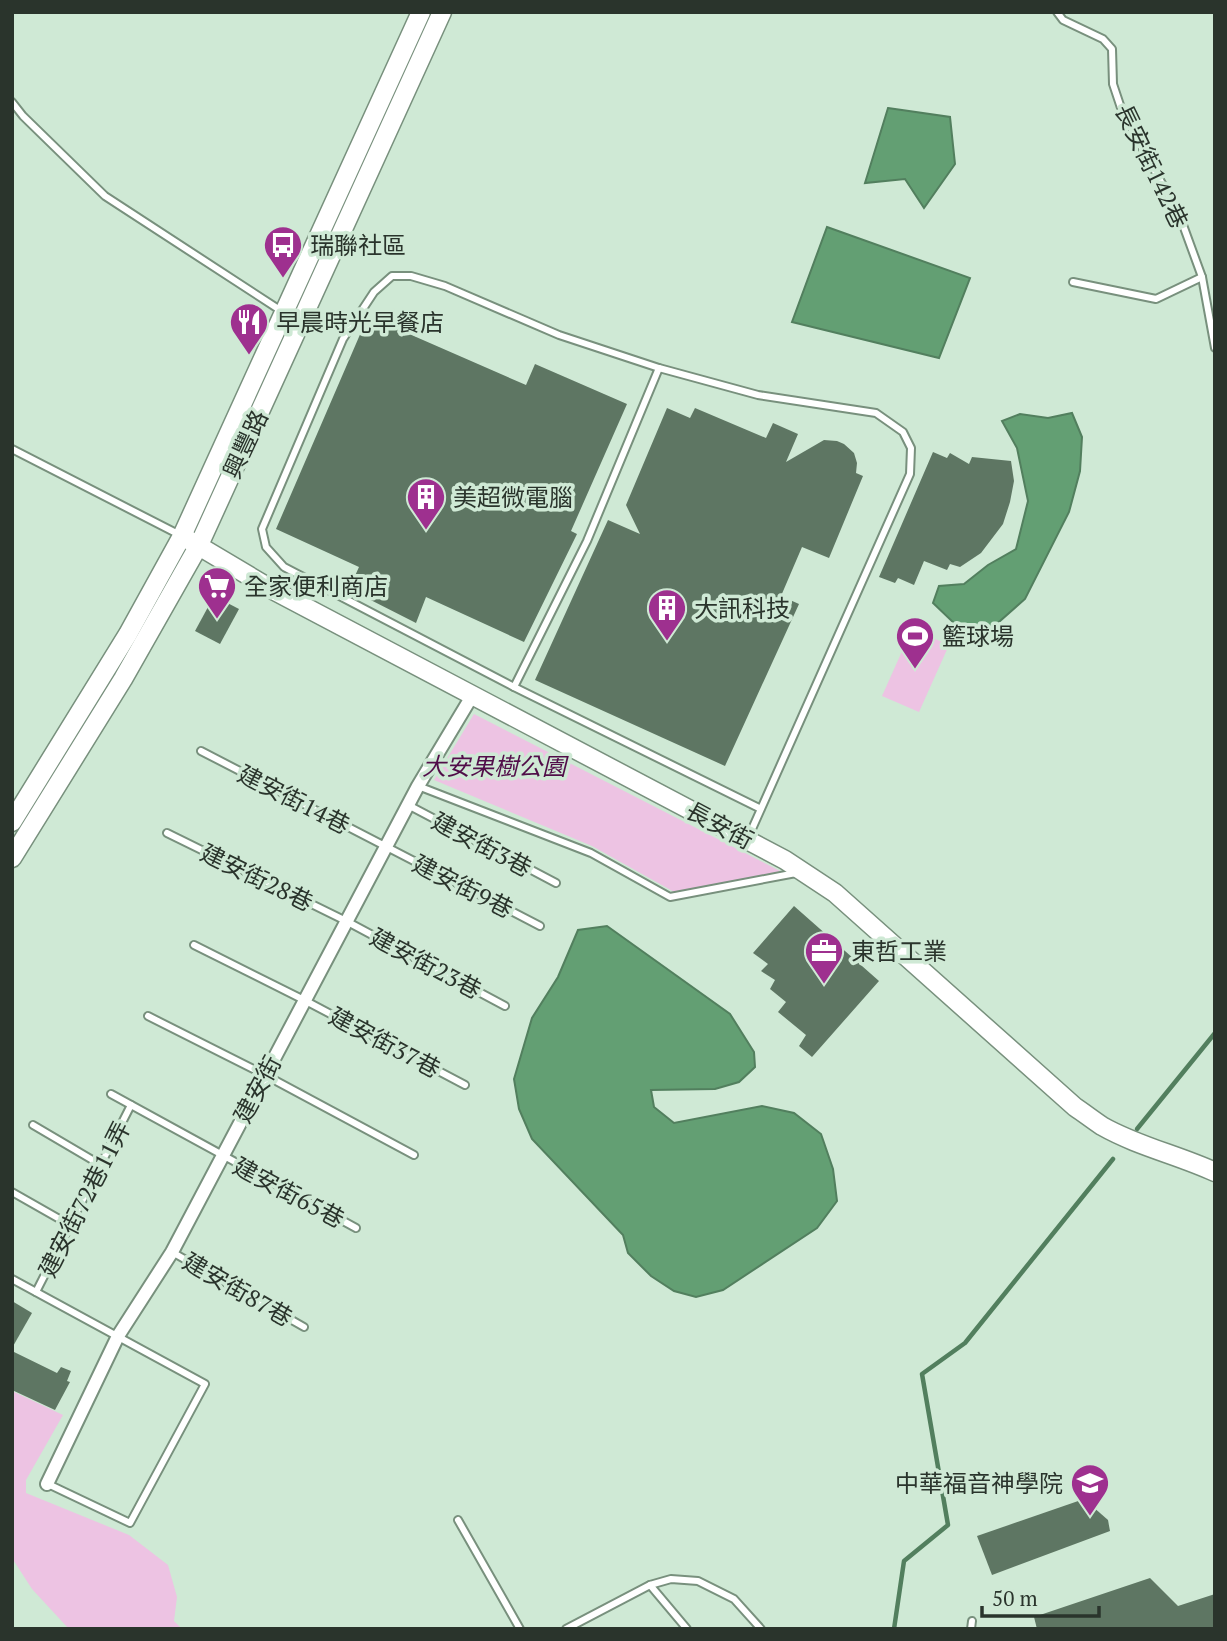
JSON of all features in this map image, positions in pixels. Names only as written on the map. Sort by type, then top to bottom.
[{"type":"main road","name":"興豐路","points":[[12,822],[128,634],[182,536],[421,12]]},
{"type":"main road","name":"興豐路","points":[[12,858],[123,679],[199,545],[442,12]]},
{"type":"main road","name":"長安街","points":[[182,536],[271,589],[747,839],[803,872],[835,893],[1075,1107],[1102,1126],[1132,1140],[1183,1157],[1215,1172]]},
{"type":"street","name":"建安街","points":[[47,1484],[118,1336],[172,1252],[418,786],[472,696]]},
{"type":"lane","name":"長安街142巷","points":[[1056,12],[1063,20],[1103,39],[1112,49],[1113,84],[1123,114],[1178,214],[1202,277],[1215,348]]},
{"type":"lane","points":[[12,102],[105,196],[284,313]]},
{"type":"lane","points":[[747,839],[761,809],[910,474],[911,448],[903,432],[876,413],[758,395],[659,368],[559,335],[445,286],[411,276],[392,276],[374,292],[343,339],[262,529],[266,547],[284,567],[514,687],[761,809]]},
{"type":"lane","points":[[1073,282],[1156,299],[1202,277]]},
{"type":"lane","points":[[514,687],[587,541],[659,368]]},
{"type":"lane","points":[[12,449],[182,536]]},
{"type":"lane","name":"建安街14巷","points":[[201,751],[386,847]]},
{"type":"lane","points":[[418,786],[592,853],[670,897],[803,872]]},
{"type":"lane","name":"建安街3巷","points":[[408,805],[556,883]]},
{"type":"lane","name":"建安街28巷","points":[[167,832],[346,921]]},
{"type":"lane","name":"建安街9巷","points":[[386,847],[540,926]]},
{"type":"lane","name":"建安街23巷","points":[[346,921],[505,1006]]},
{"type":"lane","name":"建安街37巷","points":[[194,945],[465,1085]]},
{"type":"lane","points":[[148,1017],[265,1075],[414,1155]]},
{"type":"lane","name":"建安街65巷","points":[[111,1094],[356,1228]]},
{"type":"lane","name":"建安街72巷11弄","points":[[36,1292],[131,1105]]},
{"type":"lane","points":[[33,1125],[101,1165]]},
{"type":"lane","points":[[12,1192],[70,1225]]},
{"type":"lane","name":"建安街87巷","points":[[172,1252],[304,1327]]},
{"type":"lane","points":[[12,1279],[205,1384],[130,1523],[47,1484]]},
{"type":"lane","points":[[458,1520],[520,1629]]},
{"type":"lane","points":[[566,1629],[650,1585],[671,1579],[698,1581],[734,1599],[761,1629]]},
{"type":"lane","points":[[650,1585],[687,1629]]},
{"type":"green space","name":"籃球場","points":[[912,629],[949,645],[919,712],[882,696]]},
{"type":"green space","name":"大安果樹公園","points":[[474,714],[782,872],[676,893],[592,846],[434,780]]},
{"type":"green space","points":[[12,1391],[63,1415],[26,1480],[26,1493],[129,1535],[168,1565],[177,1597],[174,1621],[182,1629],[69,1629],[32,1589],[12,1558]]},
{"type":"shaded area","points":[[888,108],[950,117],[955,164],[924,208],[905,179],[865,183]]},
{"type":"shaded area","points":[[827,227],[970,278],[939,358],[792,322]]},
{"type":"shaded area","points":[[1072,413],[1082,437],[1080,471],[1069,512],[1025,599],[983,636],[958,627],[933,603],[939,586],[964,584],[988,565],[1016,549],[1028,501],[1017,448],[1002,421],[1020,414],[1048,418]]},
{"type":"shaded area","points":[[607,926],[730,1014],[754,1052],[755,1067],[739,1082],[715,1089],[651,1090],[654,1107],[674,1123],[762,1106],[794,1113],[821,1134],[833,1169],[837,1201],[817,1228],[723,1290],[696,1297],[674,1291],[651,1276],[628,1253],[623,1235],[532,1139],[519,1109],[514,1079],[532,1018],[558,977],[578,930]]},
{"type":"building","points":[[368,316],[526,385],[535,364],[627,404],[571,531],[577,534],[524,642],[426,597],[416,623],[349,589],[359,567],[276,529]]},
{"type":"building","points":[[667,408],[690,418],[695,408],[766,438],[773,423],[798,434],[786,462],[824,440],[837,441],[854,453],[856,473],[863,476],[829,558],[802,547],[781,596],[799,604],[725,766],[535,680],[608,520],[640,534],[626,505]]},
{"type":"building","points":[[933,452],[947,458],[950,453],[969,464],[972,457],[1011,461],[1014,481],[1010,502],[1003,524],[981,553],[960,567],[950,564],[947,570],[924,561],[914,585],[898,578],[895,583],[879,577]]},
{"type":"building","name":"全家便利商店","points":[[214,596],[239,609],[220,644],[195,631]]},
{"type":"building","name":"東哲工業","points":[[794,906],[879,981],[812,1057],[799,1046],[806,1035],[778,1012],[786,1002],[770,989],[775,980],[761,971],[768,964],[753,953]]},
{"type":"building","points":[[12,1301],[32,1313],[12,1348]]},
{"type":"building","points":[[12,1351],[57,1373],[61,1367],[71,1371],[67,1381],[70,1382],[55,1410],[12,1390]]},
{"type":"building","points":[[1084,1499],[1108,1520],[1110,1531],[992,1575],[977,1536]]},
{"type":"building","points":[[1150,1578],[1178,1606],[1215,1594],[1215,1629],[1037,1629],[1034,1617]]},
{"type":"waterway","points":[[1137,1129],[1215,1033]]},
{"type":"waterway","points":[[894,1629],[904,1561],[948,1525],[922,1374],[965,1343],[1113,1159]]},
{"type":"place","name":"瑞聯社區","points":[[283,279]]},
{"type":"place","name":"早晨時光早餐店","points":[[249,356]]},
{"type":"place","name":"美超微電腦","points":[[426,531]]},
{"type":"place","name":"全家便利商店","points":[[217,620]]},
{"type":"place","name":"大訊科技","points":[[667,642]]},
{"type":"place","name":"籃球場","points":[[915,670]]},
{"type":"place","name":"東哲工業","points":[[824,985]]},
{"type":"place","name":"中華福音神學院","points":[[1090,1517]]}]
